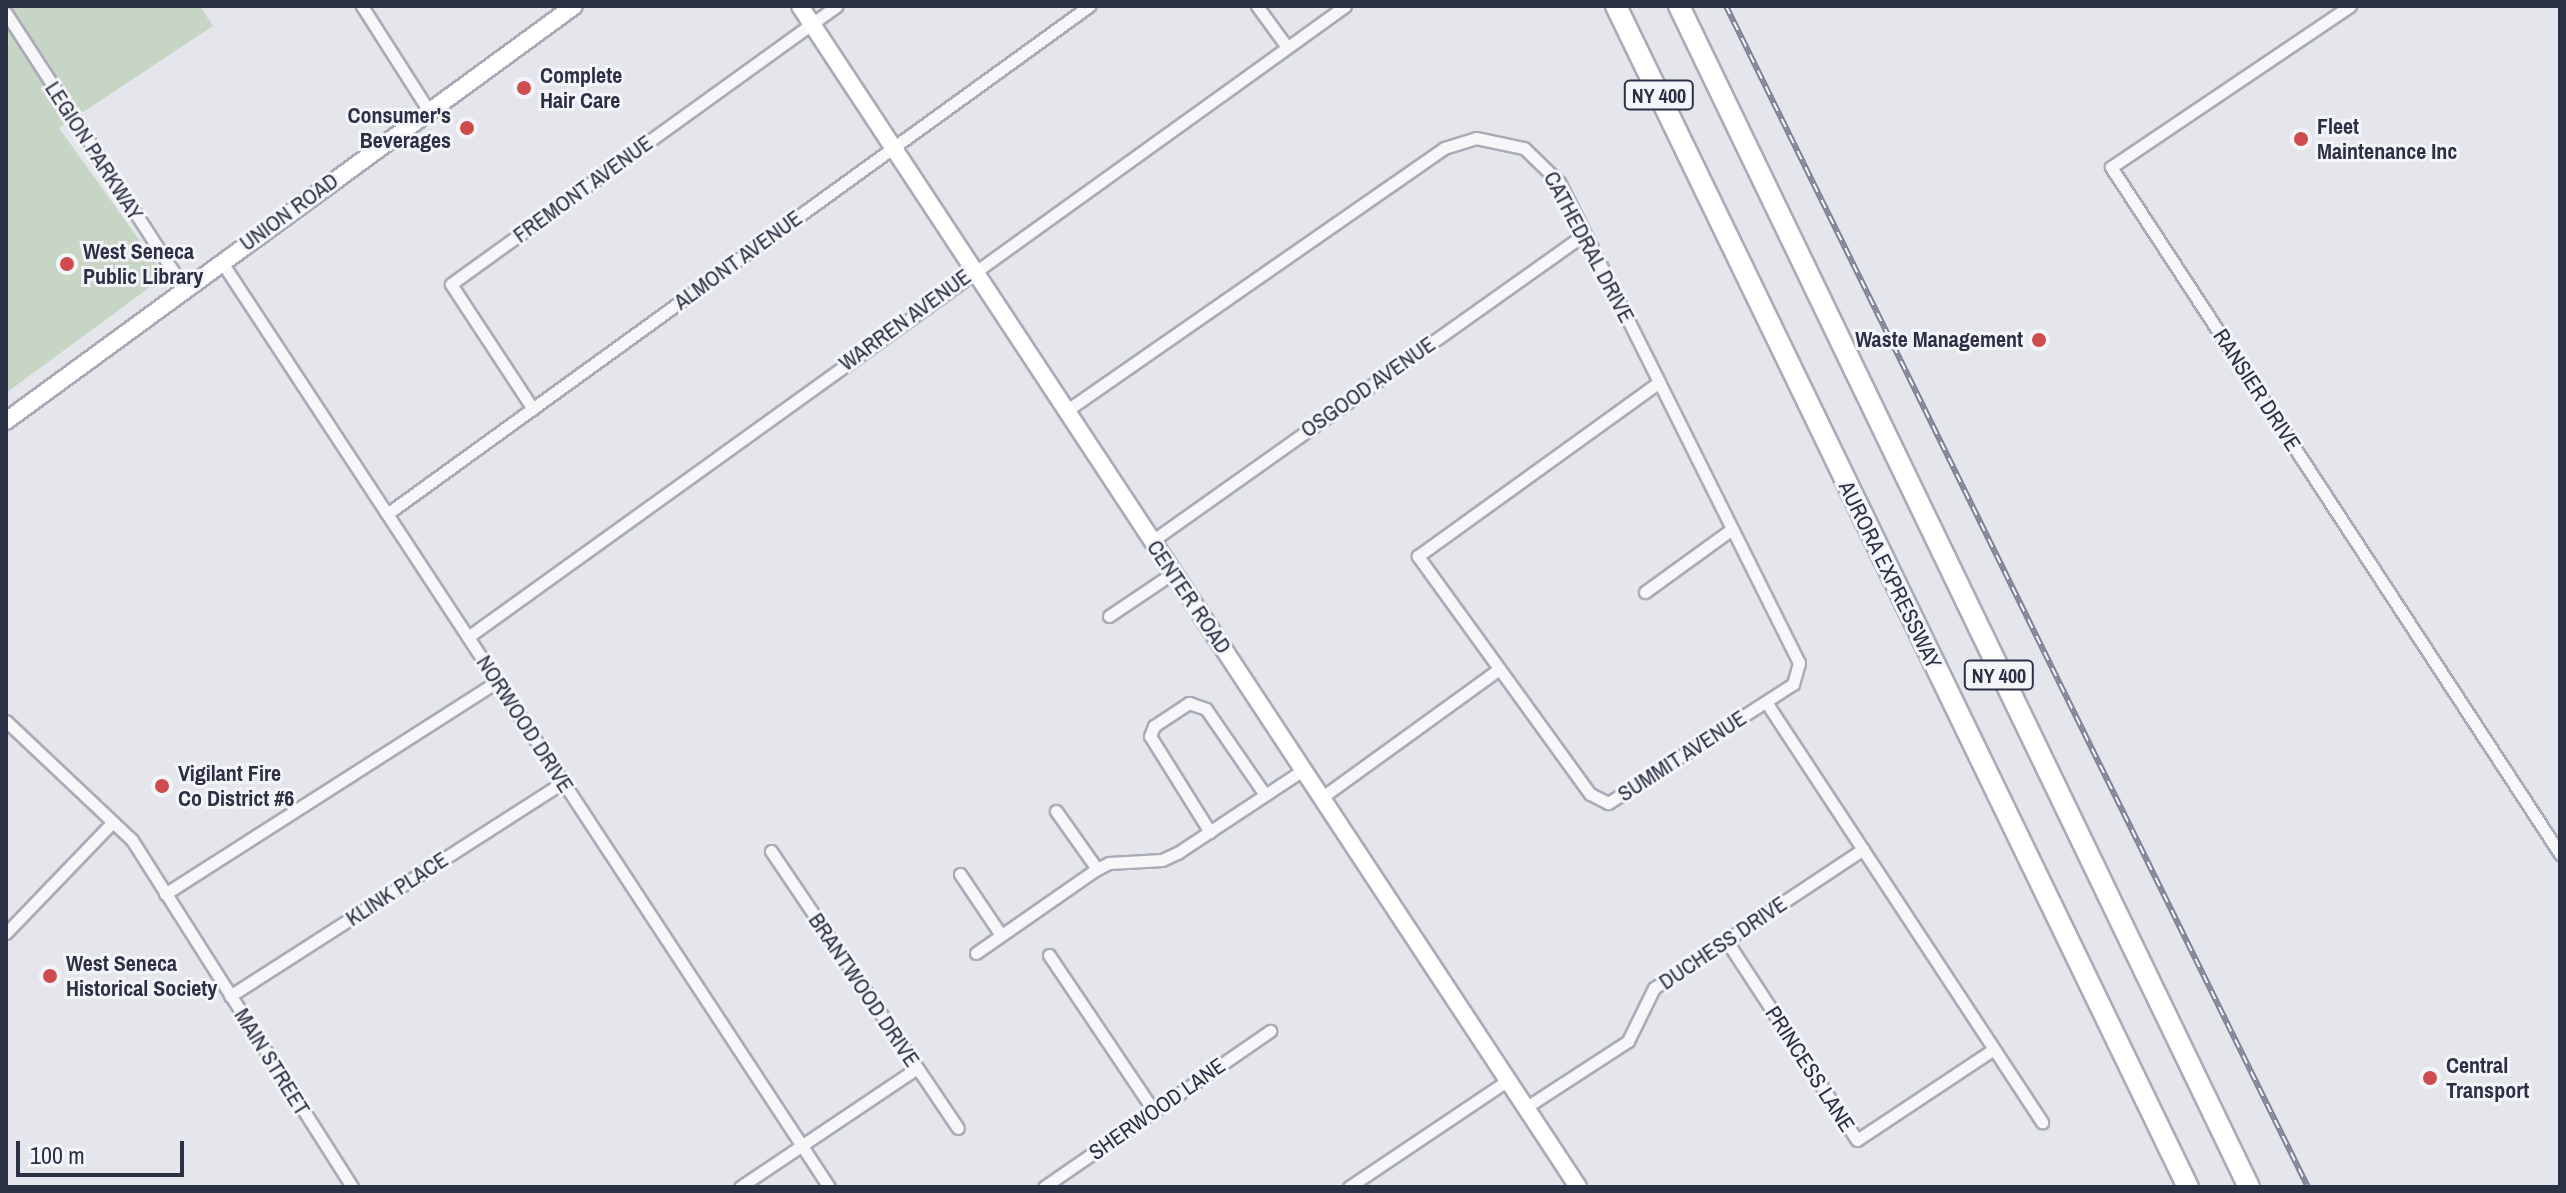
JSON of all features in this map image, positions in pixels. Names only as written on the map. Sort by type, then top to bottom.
[{"type":"highway","name":"AURORA EXPRESSWAY","points":[[1616,6],[2188,1187]]},
{"type":"highway","name":"NY 400","points":[[1679,6],[2249,1187]]},
{"type":"main road","name":"UNION ROAD","points":[[6,421],[574,6]]},
{"type":"main road","name":"CENTER ROAD","points":[[800,6],[1578,1187]]},
{"type":"street","points":[[362,6],[429,111]]},
{"type":"street","name":"FREMONT AVENUE","points":[[533,409],[451,284],[836,6]]},
{"type":"street","name":"ALMONT AVENUE","points":[[387,514],[1089,6]]},
{"type":"street","points":[[1257,6],[1287,47]]},
{"type":"street","name":"WARREN AVENUE","points":[[468,637],[973,270],[1345,6]]},
{"type":"street","name":"RANSIER DRIVE","points":[[2350,6],[2111,167],[2560,854]]},
{"type":"street","name":"LEGION PARKWAY","points":[[6,13],[184,288]]},
{"type":"street","name":"CATHEDRAL DRIVE","points":[[1066,411],[1336,218],[1461,141],[1508,141],[1540,159],[1559,182],[1799,663],[1793,684],[1766,702]]},
{"type":"street","name":"OSGOOD AVENUE","points":[[1152,541],[1585,234]]},
{"type":"street","name":"NORWOOD DRIVE","points":[[221,261],[829,1187]]},
{"type":"street","name":"SUMMIT AVENUE","points":[[1659,382],[1418,556],[1590,794],[1608,803],[1766,702],[2042,1122]]},
{"type":"street","points":[[1645,592],[1732,529]]},
{"type":"street","points":[[1109,616],[1173,573]]},
{"type":"street","points":[[1321,798],[1499,669]]},
{"type":"street","points":[[165,894],[497,682]]},
{"type":"street","points":[[1210,832],[1152,746],[1154,726],[1189,703],[1206,709],[1265,795]]},
{"type":"street","name":"MAIN STREET","points":[[6,721],[132,840],[352,1187]]},
{"type":"street","points":[[976,953],[1097,869],[1109,863],[1162,860],[1303,770]]},
{"type":"street","name":"KLINK PLACE","points":[[230,996],[563,782]]},
{"type":"street","points":[[1056,811],[1097,869]]},
{"type":"street","points":[[6,933],[113,822]]},
{"type":"street","name":"DUCHESS DRIVE","points":[[1525,1108],[1628,1041],[1654,988],[1863,849]]},
{"type":"street","name":"BRANTWOOD DRIVE","points":[[771,851],[958,1128]]},
{"type":"street","points":[[960,874],[1001,935]]},
{"type":"street","name":"PRINCESS LANE","points":[[1726,940],[1857,1140],[1994,1049]]},
{"type":"street","points":[[1049,955],[1154,1111]]},
{"type":"street","name":"SHERWOOD LANE","points":[[1044,1187],[1270,1031]]},
{"type":"street","points":[[740,1187],[917,1068]]},
{"type":"street","points":[[1349,1187],[1507,1081]]},
{"type":"green space","points":[[6,6],[200,6],[213,26],[59,128],[165,276],[6,393]]},
{"type":"railway","points":[[1726,6],[2308,1187]]},
{"type":"place","name":"Complete Hair Care","points":[[524,88]]},
{"type":"place","name":"Consumer's Beverages","points":[[467,128]]},
{"type":"place","name":"Fleet Maintenance Inc","points":[[2301,139]]},
{"type":"place","name":"West Seneca Public Library","points":[[67,264]]},
{"type":"place","name":"Waste Management","points":[[2039,340]]},
{"type":"place","name":"Vigilant Fire Co District #6","points":[[162,786]]},
{"type":"place","name":"West Seneca Historical Society","points":[[50,976]]},
{"type":"place","name":"Central Transport","points":[[2430,1078]]}]
